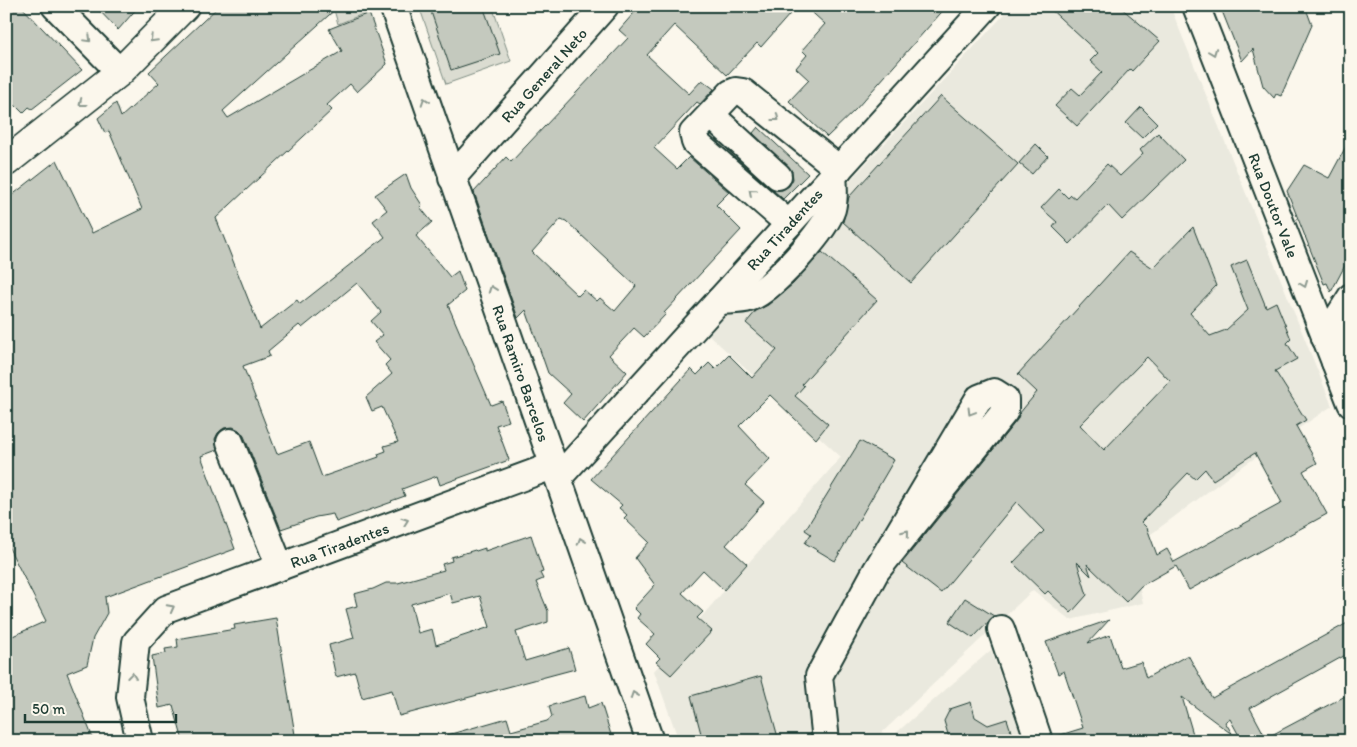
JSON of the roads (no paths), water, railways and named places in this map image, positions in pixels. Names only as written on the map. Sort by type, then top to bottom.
[{"type":"main road","points":[[6,162],[120,72],[185,6]]},
{"type":"street","points":[[55,6],[120,72]]},
{"type":"street","name":"Rua Ramiro Barcelos","points":[[393,6],[650,741]]},
{"type":"street","name":"Rua General Neto","points":[[452,178],[605,6]]},
{"type":"street","name":"Rua Tiradentes","points":[[140,741],[130,697],[136,642],[166,609],[555,465],[581,453],[789,224],[843,171],[987,6]]},
{"type":"street","name":"Rua Doutor Vale","points":[[1196,6],[1351,403]]},
{"type":"street","points":[[719,301],[750,298],[772,283],[812,241],[825,224],[832,209],[835,192],[843,171],[743,92],[736,91],[731,93],[693,133],[695,142],[789,224]]},
{"type":"street","points":[[711,115],[778,176]]},
{"type":"street","points":[[441,147],[482,144]]},
{"type":"street","points":[[1325,338],[1351,297]]},
{"type":"street","points":[[1335,362],[1351,334]]},
{"type":"street","points":[[826,741],[819,676],[876,571],[980,398],[994,392],[1001,394],[1005,399],[1005,411],[876,571]]},
{"type":"street","points":[[230,442],[280,567]]},
{"type":"street","points":[[1001,630],[1039,741]]}]
